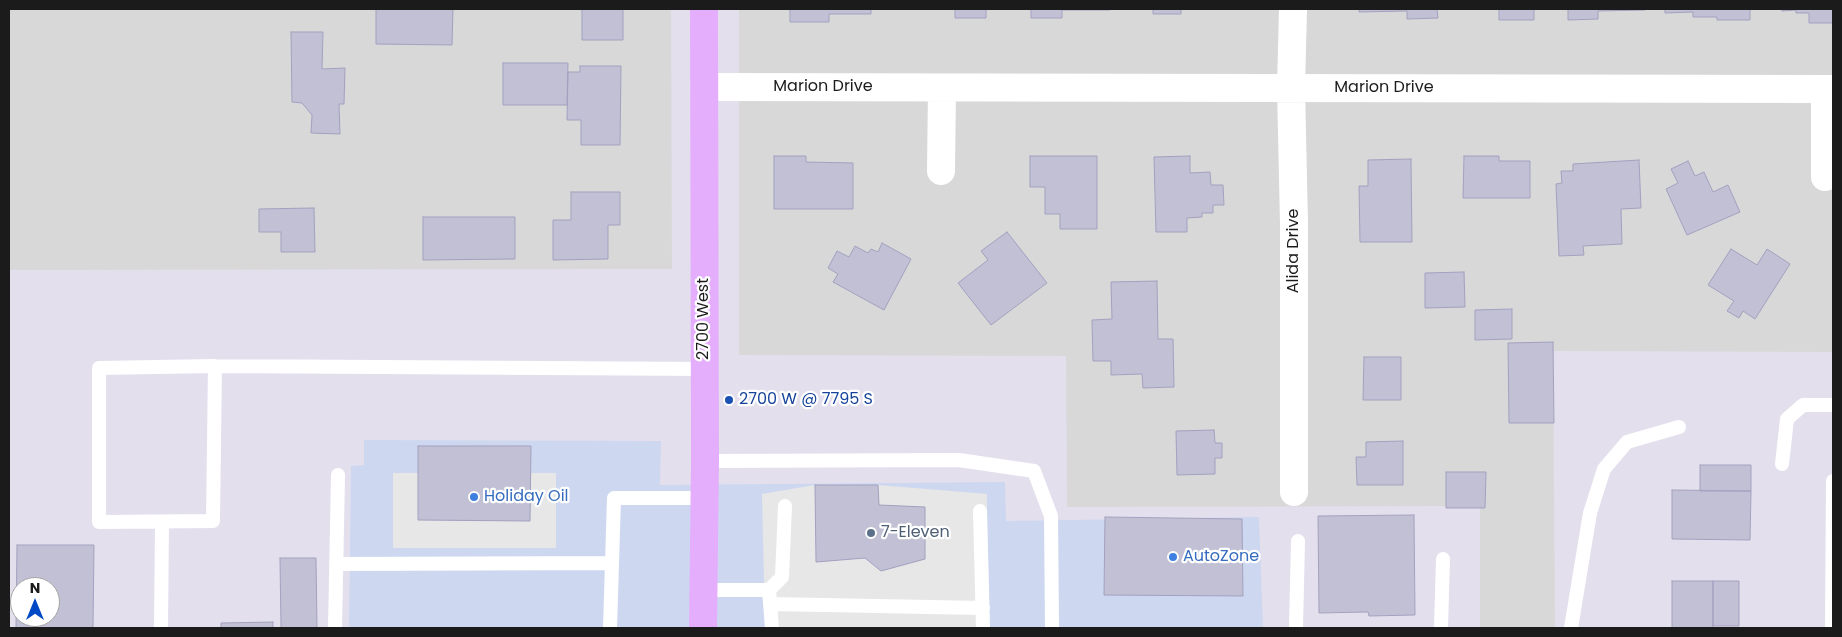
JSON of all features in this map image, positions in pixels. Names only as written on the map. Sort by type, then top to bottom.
[{"type":"main road","name":"2700 West","points":[[703,628],[705,461],[704,9]]},
{"type":"street","name":"Alida Drive","points":[[1293,9],[1291,88],[1294,224],[1294,492]]},
{"type":"street","name":"Marion Drive","points":[[704,87],[1829,89],[1825,177]]},
{"type":"street","points":[[941,171],[942,88]]},
{"type":"lane","points":[[215,366],[213,521],[99,522],[99,368],[215,366],[705,369]]},
{"type":"lane","points":[[1782,464],[1787,419],[1803,405],[1833,406]]},
{"type":"lane","points":[[1571,628],[1590,513],[1604,469],[1627,442],[1679,427]]},
{"type":"lane","points":[[705,461],[959,460],[1034,471],[1051,516],[1052,628]]},
{"type":"lane","points":[[335,628],[338,475]]},
{"type":"lane","points":[[1832,628],[1833,481]]},
{"type":"lane","points":[[610,628],[614,498],[704,498]]},
{"type":"lane","points":[[704,590],[768,590],[782,577],[785,506]]},
{"type":"lane","points":[[980,511],[983,628]]},
{"type":"lane","points":[[161,628],[162,522]]},
{"type":"lane","points":[[1296,628],[1298,541]]},
{"type":"lane","points":[[1440,628],[1443,559]]},
{"type":"lane","points":[[336,564],[612,563]]},
{"type":"lane","points":[[768,590],[772,628]]},
{"type":"lane","points":[[770,604],[982,608]]},
{"type":"shaded area","points":[[9,9],[671,9],[672,269],[9,270]]},
{"type":"shaded area","points":[[739,9],[1833,9],[1833,352],[1553,351],[1555,628],[1480,628],[1480,506],[1067,507],[1066,356],[739,355]]},
{"type":"shaded area","points":[[364,440],[661,441],[660,485],[1005,482],[1006,521],[1259,517],[1263,628],[349,628],[351,466],[364,465]]},
{"type":"shaded area","points":[[393,473],[418,473],[418,520],[530,521],[531,473],[556,473],[556,548],[393,548]]},
{"type":"shaded area","points":[[815,485],[817,562],[865,558],[882,571],[925,559],[925,507],[879,505],[878,485],[987,494],[988,628],[765,628],[762,494]]},
{"type":"building","points":[[376,9],[453,9],[452,45],[376,44]]},
{"type":"building","points":[[582,9],[623,9],[623,40],[582,40]]},
{"type":"building","points":[[790,9],[871,9],[871,14],[829,14],[829,22],[790,22]]},
{"type":"building","points":[[955,9],[986,9],[986,18],[955,18]]},
{"type":"building","points":[[1031,9],[1110,10],[1062,10],[1062,18],[1031,18]]},
{"type":"building","points":[[1153,9],[1181,9],[1181,14],[1153,14]]},
{"type":"building","points":[[1359,9],[1437,9],[1438,18],[1407,19],[1407,11],[1359,12]]},
{"type":"building","points":[[1499,9],[1534,9],[1534,20],[1499,20]]},
{"type":"building","points":[[1568,9],[1645,10],[1598,11],[1598,19],[1568,20]]},
{"type":"building","points":[[1665,9],[1750,9],[1750,20],[1717,20],[1717,17],[1693,17],[1693,12],[1665,13]]},
{"type":"building","points":[[1782,9],[1833,9],[1833,23],[1809,23],[1809,13],[1796,13],[1796,10],[1782,11]]},
{"type":"building","points":[[291,32],[323,32],[322,69],[345,68],[344,104],[339,104],[340,134],[311,133],[312,115],[302,103],[292,102]]},
{"type":"building","points":[[503,63],[568,63],[567,105],[503,105]]},
{"type":"building","points":[[580,66],[621,66],[620,145],[581,145],[581,120],[567,120],[568,72],[580,72]]},
{"type":"building","points":[[774,156],[806,156],[806,162],[853,163],[853,209],[774,209]]},
{"type":"building","points":[[1030,156],[1097,156],[1097,229],[1060,229],[1060,214],[1045,214],[1045,187],[1030,187]]},
{"type":"building","points":[[1190,156],[1190,173],[1210,172],[1211,185],[1223,185],[1224,205],[1213,205],[1213,213],[1202,213],[1202,217],[1187,218],[1187,232],[1156,232],[1154,157]]},
{"type":"building","points":[[1464,156],[1499,156],[1499,161],[1530,161],[1530,198],[1463,198]]},
{"type":"building","points":[[1411,159],[1412,242],[1360,242],[1359,186],[1368,186],[1368,160]]},
{"type":"building","points":[[1639,160],[1641,208],[1621,209],[1622,244],[1583,246],[1584,255],[1559,256],[1556,184],[1562,183],[1561,171],[1573,171],[1573,164]]},
{"type":"building","points":[[1688,161],[1695,176],[1704,172],[1713,192],[1728,185],[1740,212],[1687,235],[1666,189],[1678,183],[1671,169]]},
{"type":"building","points":[[571,192],[620,192],[620,225],[608,225],[608,259],[553,260],[553,220],[571,220]]},
{"type":"building","points":[[314,208],[315,252],[281,252],[281,232],[259,232],[259,209]]},
{"type":"building","points":[[423,217],[515,217],[515,259],[423,260]]},
{"type":"building","points":[[1007,232],[1047,283],[991,325],[958,283],[988,260],[981,251]]},
{"type":"building","points":[[882,243],[911,259],[884,310],[833,282],[838,274],[828,268],[837,251],[849,257],[855,246],[868,253],[871,249],[878,252]]},
{"type":"building","points":[[1731,249],[1757,265],[1767,249],[1790,264],[1755,319],[1743,311],[1739,318],[1727,311],[1734,301],[1708,285]]},
{"type":"building","points":[[1464,272],[1465,307],[1425,308],[1425,273]]},
{"type":"building","points":[[1157,281],[1158,339],[1173,339],[1174,387],[1143,388],[1142,374],[1111,375],[1111,361],[1093,361],[1092,320],[1112,319],[1111,282]]},
{"type":"building","points":[[1512,309],[1512,339],[1475,340],[1475,310]]},
{"type":"building","points":[[1553,342],[1554,423],[1509,423],[1508,343]]},
{"type":"building","points":[[1364,357],[1401,357],[1401,400],[1363,400]]},
{"type":"building","points":[[1214,430],[1215,443],[1222,443],[1222,458],[1215,458],[1215,474],[1177,475],[1176,431]]},
{"type":"building","points":[[1403,441],[1403,485],[1357,485],[1356,457],[1366,457],[1366,442]]},
{"type":"building","name":"Holiday Oil","points":[[418,446],[531,446],[530,521],[418,520]]},
{"type":"building","points":[[1700,465],[1751,465],[1751,491],[1700,491]]},
{"type":"building","points":[[1446,472],[1486,472],[1485,508],[1446,508]]},
{"type":"building","name":"7-Eleven","points":[[815,485],[878,485],[879,505],[925,507],[925,559],[881,571],[865,558],[816,562]]},
{"type":"building","points":[[1672,490],[1751,491],[1750,540],[1672,539]]},
{"type":"building","points":[[1414,515],[1415,615],[1369,616],[1368,612],[1319,613],[1318,516]]},
{"type":"building","name":"AutoZone","points":[[1105,517],[1242,519],[1243,596],[1104,595]]},
{"type":"building","points":[[17,545],[94,545],[93,628],[16,628],[60,627],[60,577],[17,577]]},
{"type":"building","points":[[280,558],[316,558],[317,628],[281,628]]},
{"type":"building","points":[[1672,581],[1713,581],[1713,628],[1672,628]]},
{"type":"building","points":[[1713,581],[1739,581],[1739,626],[1713,626]]},
{"type":"building","points":[[273,622],[273,628],[221,628],[221,623]]},
{"type":"place","name":"2700 W @ 7795 S","points":[[729,400]]},
{"type":"place","name":"Holiday Oil","points":[[474,497]]},
{"type":"place","name":"7-Eleven","points":[[871,533]]},
{"type":"place","name":"AutoZone","points":[[1173,557]]}]
